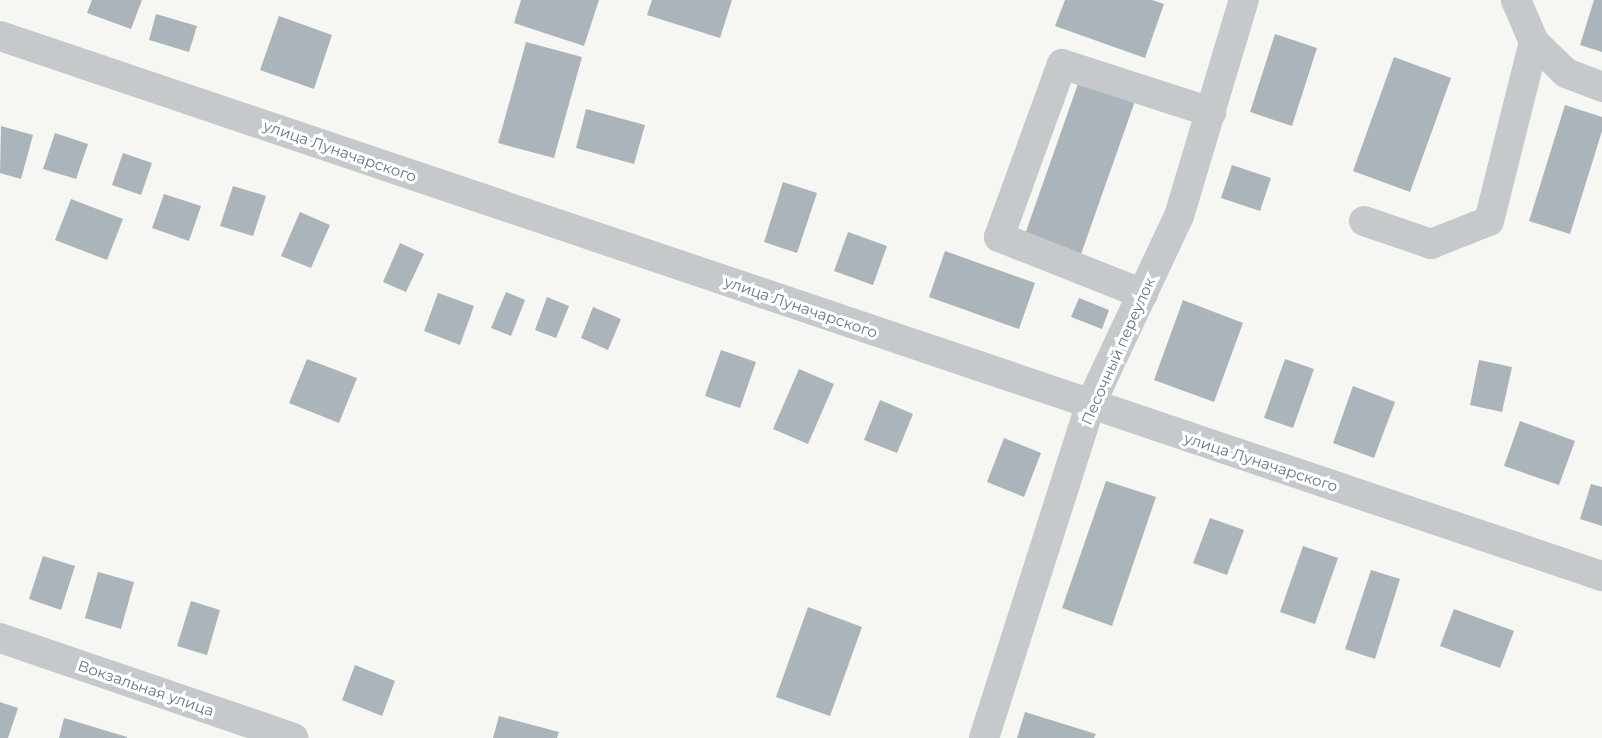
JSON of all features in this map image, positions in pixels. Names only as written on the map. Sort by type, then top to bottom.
[{"type":"street","name":"Песочный переулок","points":[[984,738],[1090,405],[1179,216],[1244,0]]},
{"type":"street","points":[[1516,0],[1534,42],[1566,73],[1602,87]]},
{"type":"street","name":"улица Луначарского","points":[[0,36],[1602,576]]},
{"type":"street","points":[[1364,221],[1431,244],[1489,221],[1534,42]]},
{"type":"street","points":[[1143,294],[999,237],[1062,64],[1210,112]]},
{"type":"street","name":"Вокзальная улица","points":[[0,638],[293,738]]},
{"type":"building","points":[[92,0],[142,0],[131,29],[87,13]]},
{"type":"building","points":[[521,0],[599,0],[584,46],[514,23]]},
{"type":"building","points":[[652,0],[732,0],[720,38],[647,15]]},
{"type":"building","points":[[1065,0],[1152,0],[1164,4],[1145,58],[1055,26]]},
{"type":"building","points":[[1594,0],[1602,0],[1602,52],[1580,45]]},
{"type":"building","points":[[156,14],[197,26],[189,52],[149,40]]},
{"type":"building","points":[[279,16],[332,35],[314,89],[260,70]]},
{"type":"building","points":[[1275,34],[1317,48],[1292,126],[1250,112]]},
{"type":"building","points":[[526,42],[582,57],[554,158],[498,143]]},
{"type":"building","points":[[1394,57],[1451,78],[1410,192],[1353,171]]},
{"type":"building","points":[[1079,81],[1135,101],[1080,257],[1024,237]]},
{"type":"building","points":[[1565,105],[1602,117],[1602,131],[1570,234],[1529,221]]},
{"type":"building","points":[[586,109],[645,125],[634,164],[576,148]]},
{"type":"building","points":[[1,126],[33,135],[21,179],[0,173]]},
{"type":"building","points":[[55,133],[88,144],[76,179],[43,169]]},
{"type":"building","points":[[123,153],[152,163],[141,195],[112,185]]},
{"type":"building","points":[[1232,165],[1271,178],[1260,211],[1221,198]]},
{"type":"building","points":[[783,182],[817,193],[797,253],[764,242]]},
{"type":"building","points":[[233,186],[266,196],[253,236],[220,226]]},
{"type":"building","points":[[164,194],[201,206],[189,241],[152,228]]},
{"type":"building","points":[[71,199],[123,219],[107,260],[55,240]]},
{"type":"building","points":[[300,212],[330,225],[311,268],[281,256]]},
{"type":"building","points":[[848,232],[887,246],[873,285],[834,271]]},
{"type":"building","points":[[400,243],[424,254],[406,292],[383,282]]},
{"type":"building","points":[[945,251],[1035,283],[1019,329],[929,297]]},
{"type":"building","points":[[506,292],[525,300],[511,336],[491,328]]},
{"type":"building","points":[[438,293],[474,306],[460,345],[424,331]]},
{"type":"building","points":[[547,297],[569,306],[556,338],[535,330]]},
{"type":"building","points":[[1079,298],[1109,310],[1102,329],[1071,317]]},
{"type":"building","points":[[1183,300],[1243,323],[1214,402],[1154,380]]},
{"type":"building","points":[[593,307],[621,319],[608,350],[581,338]]},
{"type":"building","points":[[721,350],[756,362],[740,408],[705,396]]},
{"type":"building","points":[[307,359],[357,378],[339,423],[289,403]]},
{"type":"building","points":[[1285,359],[1314,369],[1293,428],[1264,418]]},
{"type":"building","points":[[1479,360],[1512,367],[1502,412],[1470,405]]},
{"type":"building","points":[[799,369],[834,384],[808,444],[773,429]]},
{"type":"building","points":[[1353,386],[1395,402],[1374,458],[1333,443]]},
{"type":"building","points":[[880,400],[913,414],[897,453],[864,440]]},
{"type":"building","points":[[1520,421],[1575,441],[1559,485],[1504,466]]},
{"type":"building","points":[[1004,438],[1041,453],[1024,497],[987,482]]},
{"type":"building","points":[[1106,481],[1156,497],[1112,626],[1062,608]]},
{"type":"building","points":[[1591,484],[1602,487],[1602,526],[1580,519]]},
{"type":"building","points":[[1210,518],[1244,530],[1227,575],[1193,563]]},
{"type":"building","points":[[1303,546],[1338,558],[1315,624],[1280,612]]},
{"type":"building","points":[[43,556],[75,566],[61,610],[29,599]]},
{"type":"building","points":[[1371,570],[1400,579],[1375,659],[1345,649]]},
{"type":"building","points":[[98,572],[134,582],[121,629],[85,618]]},
{"type":"building","points":[[191,601],[220,610],[207,655],[177,646]]},
{"type":"building","points":[[808,607],[862,627],[830,716],[776,697]]},
{"type":"building","points":[[1454,609],[1514,631],[1500,668],[1440,646]]},
{"type":"building","points":[[355,665],[395,681],[382,716],[342,700]]},
{"type":"building","points":[[0,702],[18,708],[8,738],[0,738]]},
{"type":"building","points":[[1025,712],[1096,734],[1094,738],[1017,738]]},
{"type":"building","points":[[499,716],[559,732],[557,738],[493,738]]},
{"type":"building","points":[[64,718],[127,737],[127,738],[59,738]]}]
